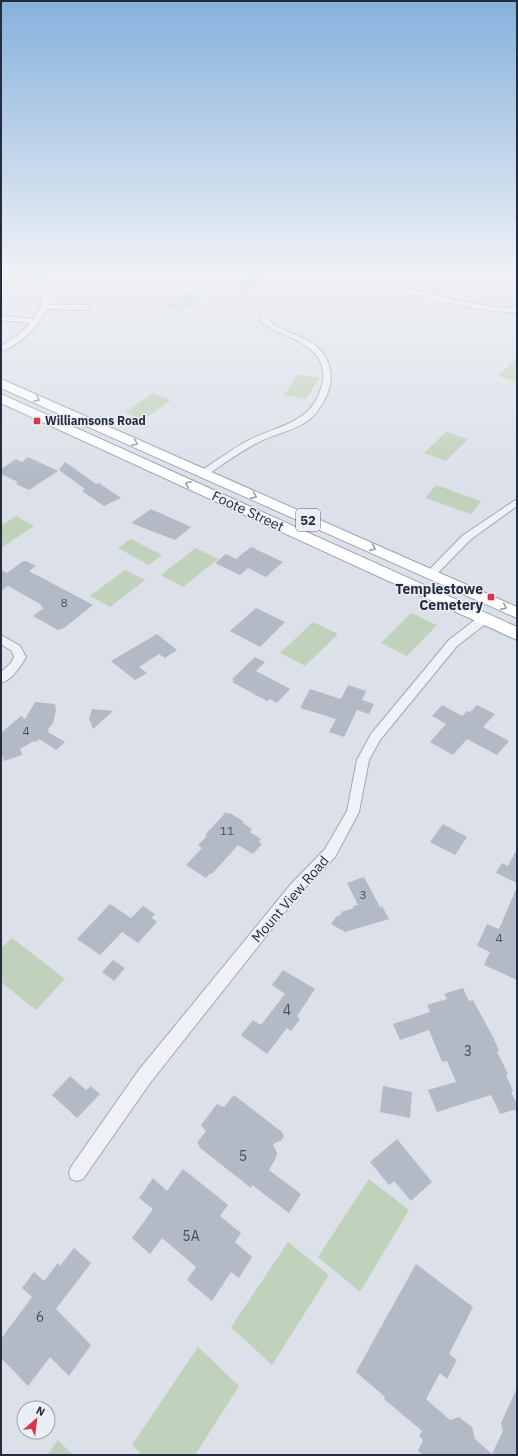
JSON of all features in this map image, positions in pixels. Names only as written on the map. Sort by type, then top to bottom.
[{"type":"main road","name":"Foote Street","points":[[1,383],[517,613]]},
{"type":"main road","name":"Foote Street","points":[[1,398],[517,634]]},
{"type":"main road","points":[[312,541],[326,528]]},
{"type":"street","points":[[1,349],[15,340]]},
{"type":"street","points":[[204,474],[240,449],[308,417],[324,393],[328,380],[327,368],[321,356],[310,344],[302,340]]},
{"type":"street","points":[[431,574],[466,538],[517,502]]},
{"type":"street","name":"Mount View Road","points":[[76,1173],[144,1077],[296,888],[330,853],[353,812],[363,760],[375,737],[453,643],[484,619]]},
{"type":"street","points":[[1,639],[16,649],[20,657],[15,666],[1,679]]},
{"type":"green space","points":[[516,359],[517,382],[498,376]]},
{"type":"green space","points":[[298,374],[319,378],[306,399],[284,395]]},
{"type":"green space","points":[[153,393],[171,400],[143,420],[125,412]]},
{"type":"green space","points":[[446,432],[468,439],[446,461],[424,453]]},
{"type":"green space","points":[[436,485],[481,501],[471,514],[425,498]]},
{"type":"green space","points":[[16,516],[34,526],[1,548],[1,526]]},
{"type":"green space","points":[[131,539],[162,555],[149,565],[118,548]]},
{"type":"green space","points":[[196,548],[218,559],[183,587],[161,575]]},
{"type":"green space","points":[[125,570],[145,580],[110,607],[90,596]]},
{"type":"green space","points":[[411,613],[437,625],[407,656],[381,643]]},
{"type":"green space","points":[[313,622],[338,634],[305,666],[280,653]]},
{"type":"green space","points":[[12,938],[65,979],[36,1010],[1,982],[1,948]]},
{"type":"green space","points":[[369,1179],[409,1210],[360,1292],[318,1257]]},
{"type":"green space","points":[[288,1242],[329,1275],[272,1365],[231,1327]]},
{"type":"green space","points":[[198,1347],[239,1386],[195,1455],[142,1455],[132,1445]]},
{"type":"green space","points":[[58,1440],[73,1455],[47,1455]]},
{"type":"building","points":[[28,457],[58,471],[29,490],[16,484],[18,482],[1,474],[1,469],[16,459],[22,462]]},
{"type":"building","points":[[65,462],[96,484],[99,483],[121,498],[104,506],[82,491],[85,489],[59,470]]},
{"type":"building","points":[[151,509],[191,527],[175,540],[131,523]]},
{"type":"building","points":[[251,547],[283,562],[266,577],[248,568],[240,575],[215,563],[226,554],[236,559]]},
{"type":"building","points":[[26,561],[36,566],[29,571],[93,605],[64,628],[58,630],[33,616],[44,608],[40,606],[42,605],[8,586],[1,591],[1,570],[7,573],[22,562]]},
{"type":"building","points":[[256,608],[285,622],[260,647],[230,631]]},
{"type":"building","points":[[157,634],[177,650],[165,658],[159,654],[139,667],[147,673],[135,680],[111,661]]},
{"type":"building","points":[[255,657],[265,662],[256,671],[290,689],[277,703],[270,699],[267,701],[232,682],[234,680],[232,679]]},
{"type":"building","points":[[348,685],[366,691],[362,700],[374,704],[369,714],[357,710],[344,737],[329,732],[336,719],[300,708],[310,689],[341,699]]},
{"type":"building","points":[[35,702],[55,704],[56,710],[53,723],[48,729],[48,732],[65,742],[56,750],[39,739],[36,742],[34,741],[20,749],[22,755],[4,761],[1,752],[1,733],[21,716],[25,719]]},
{"type":"building","points":[[442,705],[462,716],[467,711],[470,712],[477,705],[495,714],[483,727],[509,741],[497,755],[467,739],[453,755],[430,742],[446,724],[432,716]]},
{"type":"building","points":[[92,709],[113,711],[93,729],[89,718]]},
{"type":"building","points":[[226,812],[244,822],[243,823],[252,829],[250,832],[261,839],[259,842],[262,844],[253,854],[238,845],[212,874],[210,873],[206,878],[186,865],[202,848],[198,845],[207,836],[205,835]]},
{"type":"building","points":[[443,824],[467,837],[455,855],[430,842]]},
{"type":"building","points":[[517,849],[517,883],[496,873],[502,863],[508,866]]},
{"type":"building","points":[[364,877],[380,907],[382,906],[389,919],[345,932],[331,924],[336,917],[342,914],[341,912],[354,908],[353,906],[358,905],[347,883]]},
{"type":"building","points":[[517,887],[517,980],[484,965],[490,952],[477,946],[487,924],[499,929]]},
{"type":"building","points":[[110,904],[131,918],[143,906],[155,914],[152,918],[157,922],[138,943],[122,932],[100,955],[77,939]]},
{"type":"building","points":[[113,960],[125,968],[114,981],[102,972]]},
{"type":"building","points":[[283,970],[315,989],[297,1016],[300,1019],[291,1031],[287,1028],[267,1054],[241,1035],[253,1020],[261,1025],[285,994],[272,985]]},
{"type":"building","points":[[463,988],[469,1001],[473,1000],[494,1039],[499,1051],[497,1052],[508,1074],[506,1075],[513,1091],[511,1092],[517,1104],[517,1109],[500,1114],[491,1095],[437,1112],[428,1090],[456,1082],[447,1061],[442,1062],[429,1030],[400,1040],[393,1024],[430,1012],[427,1005],[447,999],[444,994]]},
{"type":"building","points":[[70,1076],[86,1090],[91,1086],[100,1094],[77,1118],[52,1095]]},
{"type":"building","points":[[383,1086],[412,1092],[410,1118],[380,1112]]},
{"type":"building","points":[[234,1095],[282,1132],[284,1136],[282,1140],[273,1144],[277,1153],[276,1158],[269,1170],[301,1194],[289,1213],[252,1185],[251,1188],[199,1147],[200,1146],[197,1143],[206,1131],[201,1125],[217,1104],[224,1107]]},
{"type":"building","points":[[397,1139],[432,1182],[411,1201],[394,1181],[389,1185],[370,1162]]},
{"type":"building","points":[[183,1169],[228,1205],[220,1216],[241,1233],[235,1242],[252,1257],[239,1278],[231,1272],[212,1301],[187,1280],[196,1267],[162,1238],[150,1254],[132,1238],[153,1209],[139,1198],[153,1178],[167,1191]]},
{"type":"building","points":[[74,1248],[91,1263],[56,1309],[91,1345],[69,1376],[50,1357],[28,1386],[1,1358],[1,1339],[32,1297],[22,1288],[34,1272],[44,1281],[58,1263],[60,1266]]},
{"type":"building","points":[[416,1264],[473,1307],[449,1354],[457,1360],[447,1379],[440,1373],[426,1399],[450,1420],[459,1417],[472,1427],[475,1439],[492,1454],[503,1431],[501,1423],[517,1388],[517,1455],[423,1455],[418,1451],[423,1440],[419,1436],[422,1431],[384,1399],[385,1397],[356,1372]]},
{"type":"place","name":"Williamsons Road","points":[[37,421]]},
{"type":"place","name":"Templestowe Cemetery","points":[[491,597]]}]
